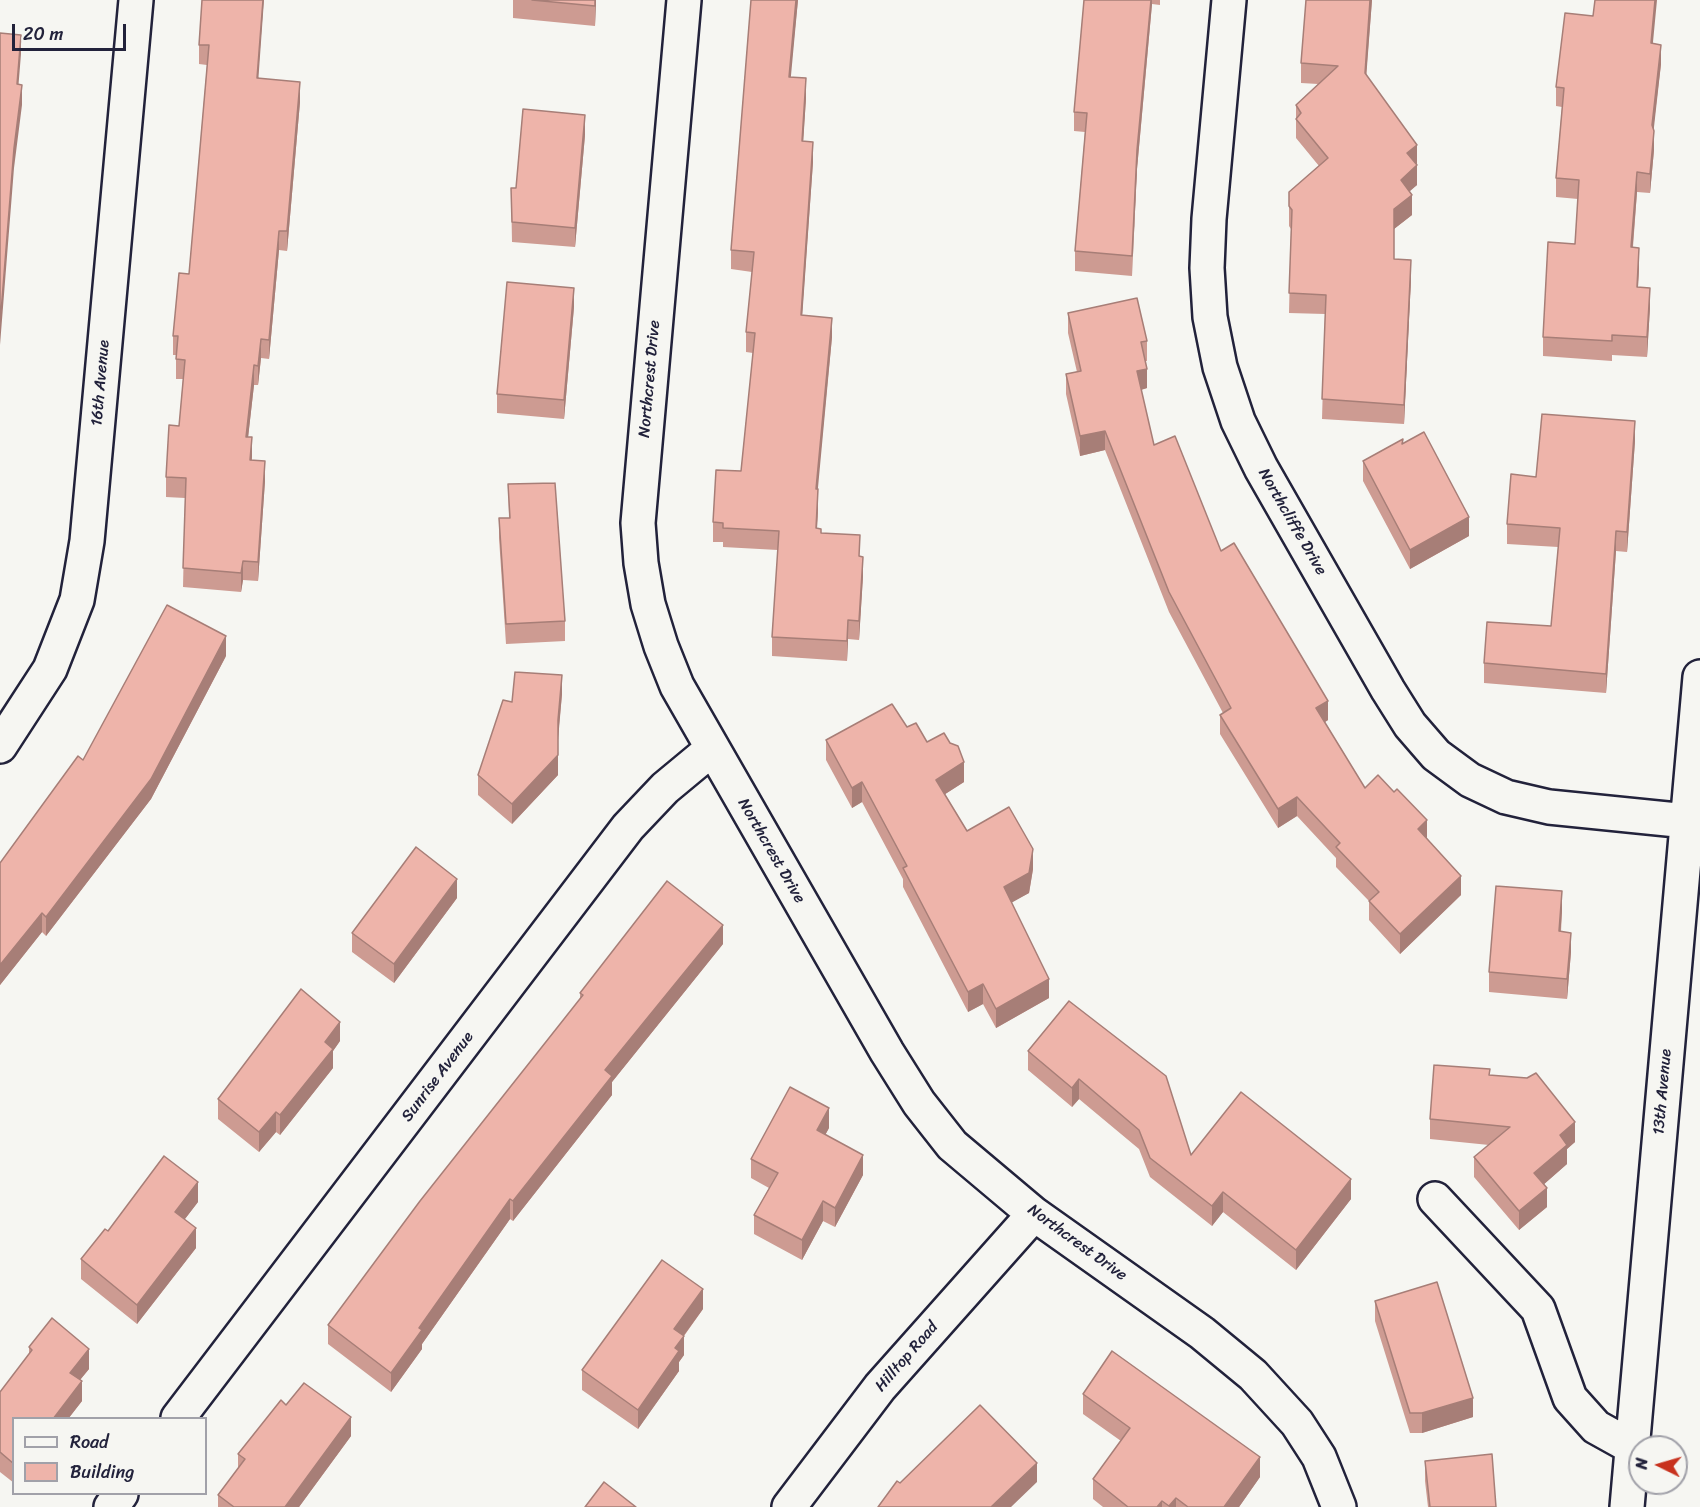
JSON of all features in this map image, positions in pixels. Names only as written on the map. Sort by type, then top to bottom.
[{"type":"street","name":"16th Avenue","points":[[0,746],[50,669],[76,600],[87,541],[136,0]]},
{"type":"street","name":"Northcrest Drive","points":[[684,0],[638,523],[640,563],[661,646],[677,686],[887,1052],[919,1103],[952,1145],[1034,1214],[1202,1333],[1253,1375],[1298,1423],[1319,1457],[1339,1507]]},
{"type":"street","name":"Northcliffe Drive","points":[[1229,0],[1209,219],[1207,268],[1210,317],[1220,367],[1238,421],[1261,468],[1388,690],[1410,725],[1436,755],[1470,780],[1506,797],[1549,807],[1688,821]]},
{"type":"street","name":"13th Avenue","points":[[1633,1435],[1700,677]]},
{"type":"street","name":"Sunrise Avenue","points":[[180,1417],[628,826],[665,788],[712,749]]},
{"type":"street","points":[[1435,1199],[1538,1309],[1569,1398],[1596,1427],[1628,1445]]},
{"type":"street","name":"Hilltop Road","points":[[789,1507],[880,1387],[1034,1214]]},
{"type":"street","points":[[111,1507],[120,1495]]},
{"type":"building","points":[[202,0],[263,0],[257,78],[300,82],[287,231],[279,231],[269,340],[261,339],[258,366],[254,365],[246,437],[252,437],[250,460],[265,461],[258,562],[243,561],[241,573],[183,568],[186,478],[166,477],[169,425],[179,426],[185,360],[176,359],[178,336],[173,336],[179,273],[189,274],[209,45],[199,45]]},
{"type":"building","points":[[532,0],[595,0],[595,6]]},
{"type":"building","points":[[751,0],[796,0],[789,77],[806,78],[802,141],[813,142],[801,315],[832,318],[816,489],[818,489],[816,528],[821,529],[821,533],[860,535],[859,556],[863,557],[859,621],[848,620],[847,641],[772,637],[779,531],[723,528],[723,523],[713,522],[716,470],[741,471],[755,333],[746,332],[754,252],[731,250]]},
{"type":"building","points":[[1084,0],[1151,0],[1137,150],[1132,256],[1075,251],[1087,113],[1074,112]]},
{"type":"building","points":[[1306,0],[1370,0],[1365,73],[1417,145],[1407,153],[1417,165],[1401,180],[1412,195],[1394,209],[1394,259],[1411,260],[1404,405],[1322,399],[1326,295],[1289,293],[1292,210],[1289,206],[1289,192],[1328,158],[1296,119],[1301,113],[1296,105],[1338,66],[1301,63]]},
{"type":"building","points":[[1595,0],[1655,0],[1651,43],[1661,45],[1652,125],[1654,131],[1650,174],[1637,172],[1631,247],[1639,248],[1637,287],[1650,288],[1647,337],[1612,335],[1612,341],[1543,337],[1548,242],[1575,244],[1579,180],[1556,178],[1564,88],[1556,87],[1565,13],[1593,16]]},
{"type":"building","points":[[0,33],[21,35],[17,84],[22,85],[14,148],[0,325]]},
{"type":"building","points":[[523,109],[585,115],[575,228],[512,222],[511,188],[516,188]]},
{"type":"building","points":[[507,282],[574,288],[564,400],[497,394]]},
{"type":"building","points":[[1137,298],[1147,341],[1141,342],[1147,369],[1137,371],[1154,445],[1175,436],[1221,551],[1234,543],[1328,701],[1316,708],[1365,788],[1378,775],[1394,792],[1397,789],[1427,820],[1418,829],[1461,876],[1400,934],[1369,901],[1379,892],[1336,847],[1340,843],[1297,797],[1278,809],[1220,715],[1231,708],[1169,592],[1105,431],[1080,436],[1066,374],[1081,371],[1068,313]]},
{"type":"building","points":[[1542,414],[1635,421],[1627,532],[1616,531],[1606,674],[1484,663],[1487,622],[1551,626],[1560,528],[1507,524],[1511,474],[1536,477]]},
{"type":"building","points":[[1424,432],[1469,517],[1410,550],[1363,461],[1403,439],[1402,444]]},
{"type":"building","points":[[555,483],[565,621],[506,624],[499,518],[510,518],[508,484]]},
{"type":"building","points":[[167,605],[226,636],[151,779],[46,917],[42,913],[0,965],[0,863],[78,756],[83,760]]},
{"type":"building","points":[[515,672],[562,675],[558,755],[512,804],[478,775],[503,700],[512,702]]},
{"type":"building","points":[[892,704],[907,727],[916,723],[927,742],[944,733],[950,743],[958,746],[964,762],[936,780],[967,831],[1009,807],[1033,849],[1029,873],[1004,887],[1049,979],[996,1009],[983,984],[968,992],[903,868],[907,866],[862,782],[852,788],[826,740]]},
{"type":"building","points":[[416,847],[457,879],[394,964],[352,933]]},
{"type":"building","points":[[667,881],[723,925],[605,1070],[612,1076],[513,1201],[510,1199],[419,1328],[422,1330],[391,1373],[328,1325],[420,1201],[583,995],[580,993]]},
{"type":"building","points":[[1496,886],[1562,891],[1559,931],[1571,933],[1567,979],[1489,972]]},
{"type":"building","points":[[301,989],[340,1022],[325,1042],[333,1049],[280,1115],[276,1112],[259,1132],[218,1099]]},
{"type":"building","points":[[1069,1001],[1166,1076],[1191,1155],[1241,1092],[1351,1179],[1296,1250],[1223,1192],[1212,1206],[1150,1158],[1139,1130],[1079,1079],[1072,1088],[1028,1051]]},
{"type":"building","points":[[1434,1065],[1490,1069],[1489,1075],[1527,1078],[1536,1073],[1575,1122],[1560,1135],[1567,1145],[1534,1173],[1547,1188],[1519,1211],[1474,1157],[1510,1127],[1430,1119]]},
{"type":"building","points":[[790,1087],[829,1108],[817,1130],[863,1155],[835,1208],[823,1201],[802,1240],[754,1215],[778,1173],[751,1159]]},
{"type":"building","points":[[164,1156],[198,1182],[175,1212],[196,1228],[137,1305],[81,1259],[105,1229],[108,1231]]},
{"type":"building","points":[[662,1260],[703,1289],[674,1329],[684,1336],[675,1348],[679,1351],[638,1410],[582,1370]]},
{"type":"building","points":[[1437,1282],[1473,1398],[1422,1413],[1410,1413],[1375,1301]]},
{"type":"building","points":[[52,1318],[89,1349],[70,1373],[82,1381],[55,1417],[12,1417],[12,1462],[0,1452],[0,1392],[32,1350],[29,1347]]},
{"type":"building","points":[[1112,1351],[1260,1457],[1224,1507],[1188,1507],[1176,1498],[1169,1506],[1162,1501],[1157,1507],[1128,1507],[1093,1479],[1130,1428],[1083,1394]]},
{"type":"building","points":[[304,1383],[351,1417],[285,1507],[234,1507],[218,1495],[245,1459],[238,1454],[281,1400],[286,1405]]},
{"type":"building","points":[[980,1405],[1037,1463],[991,1507],[878,1507],[897,1481],[900,1483]]},
{"type":"building","points":[[1492,1454],[1496,1507],[1430,1507],[1425,1461]]},
{"type":"building","points":[[604,1482],[636,1507],[585,1507]]}]
